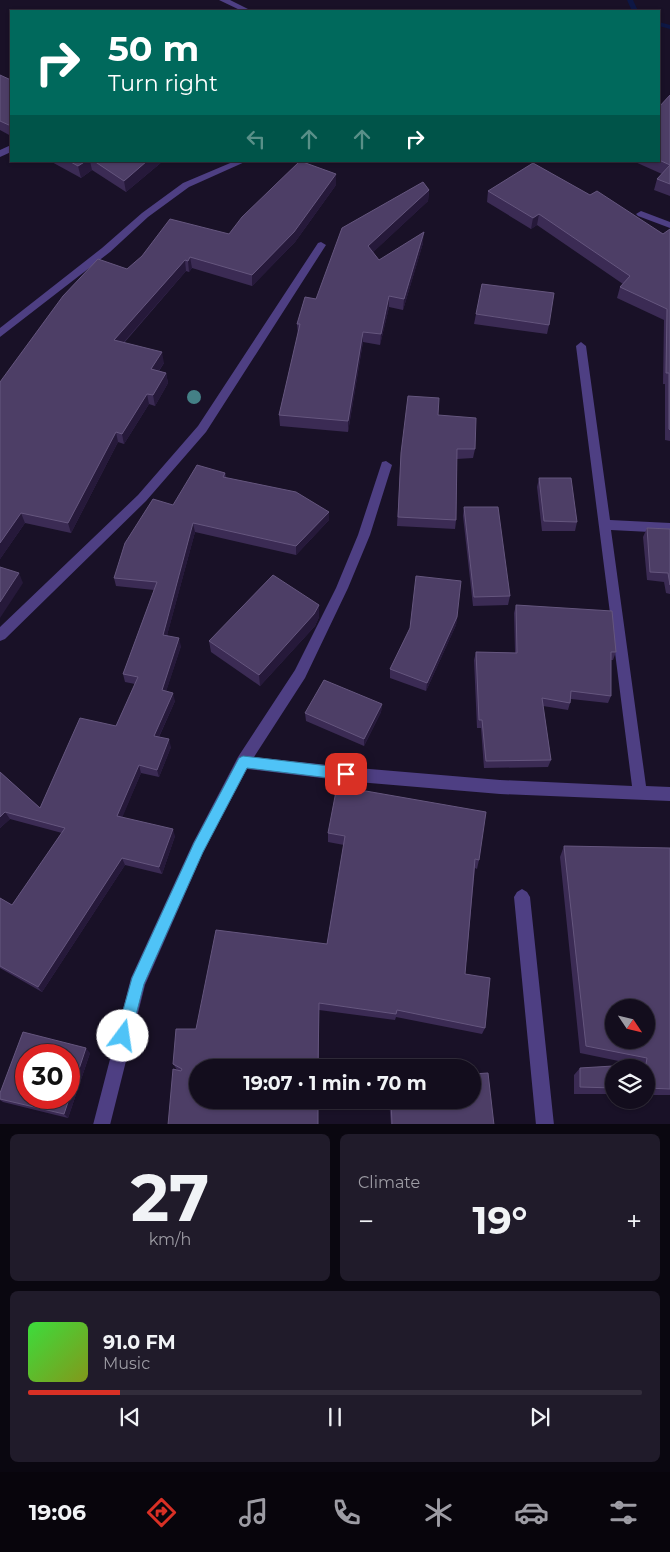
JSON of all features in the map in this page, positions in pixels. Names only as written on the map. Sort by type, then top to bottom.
[{"type":"street","points":[[224,0],[246,10]]},
{"type":"street","points":[[0,333],[186,185],[241,162]]},
{"type":"street","points":[[640,214],[670,225]]},
{"type":"street","points":[[0,635],[142,498],[202,429],[321,245]]},
{"type":"street","points":[[581,346],[640,793]]},
{"type":"street","points":[[101,1124],[137,984],[198,848],[243,762],[300,674],[342,588],[364,535],[386,466]]},
{"type":"street","points":[[605,524],[670,528]]},
{"type":"street","points":[[243,762],[346,774],[500,787],[670,794]]},
{"type":"street","points":[[522,897],[545,1124]]},
{"type":"building","points":[[0,75],[10,80],[10,126],[0,121]]},
{"type":"building","points":[[670,95],[670,165],[660,160],[660,106]]},
{"type":"building","points":[[71,162],[84,162],[78,166]]},
{"type":"building","points":[[96,162],[146,162],[124,181]]},
{"type":"building","points":[[299,162],[336,174],[294,232],[252,275],[190,257],[188,261],[185,260],[114,340],[162,352],[151,369],[166,373],[153,395],[147,394],[122,434],[116,432],[68,523],[21,513],[0,543],[0,382],[63,296],[98,259],[127,269],[142,256],[170,219],[229,234],[242,217]]},
{"type":"building","points":[[533,163],[590,195],[597,191],[663,234],[670,229],[670,430],[669,373],[666,373],[667,309],[620,287],[630,276],[539,214],[533,218],[488,191]]},
{"type":"building","points":[[670,165],[670,184],[657,179]]},
{"type":"building","points":[[423,182],[429,190],[368,246],[379,260],[424,232],[404,299],[389,296],[381,334],[363,332],[348,421],[279,415],[300,324],[297,324],[305,297],[316,299],[342,228]]},
{"type":"building","points":[[482,284],[554,293],[549,325],[476,314]]},
{"type":"building","points":[[408,396],[439,398],[438,415],[476,418],[475,449],[457,449],[456,520],[398,517],[401,453]]},
{"type":"building","points":[[197,465],[225,473],[223,477],[296,492],[329,512],[296,546],[193,523],[163,635],[179,638],[162,690],[173,693],[154,736],[169,739],[157,770],[139,765],[117,816],[173,829],[159,867],[122,858],[38,987],[0,966],[0,898],[12,905],[65,828],[5,812],[0,817],[0,772],[40,808],[80,718],[116,726],[138,677],[123,674],[157,582],[114,578],[125,543],[153,499],[173,505]]},
{"type":"building","points":[[539,478],[571,478],[577,522],[544,521]]},
{"type":"building","points":[[464,507],[498,507],[510,596],[474,597]]},
{"type":"building","points":[[647,528],[670,529],[670,585],[668,573],[650,572]]},
{"type":"building","points":[[0,567],[19,573],[0,602]]},
{"type":"building","points":[[273,575],[319,605],[314,614],[259,675],[209,641]]},
{"type":"building","points":[[416,576],[461,581],[457,617],[427,683],[390,669],[410,628]]},
{"type":"building","points":[[516,605],[612,611],[616,652],[611,652],[611,696],[571,691],[570,703],[542,698],[551,760],[486,761],[482,720],[479,720],[476,652],[517,653]]},
{"type":"building","points":[[324,680],[382,704],[364,739],[305,713]]},
{"type":"building","points":[[337,786],[486,812],[479,860],[475,859],[465,974],[490,978],[485,1028],[397,1010],[396,1014],[319,1003],[318,1059],[189,1059],[189,1109],[318,1109],[318,1124],[168,1124],[173,1069],[181,1071],[182,1069],[173,1064],[176,1029],[196,1029],[216,930],[327,944],[345,836],[328,833]]},
{"type":"building","points":[[564,846],[670,848],[670,1089],[655,1088],[655,1059],[586,1046]]},
{"type":"building","points":[[23,1032],[70,1044],[18,1044]]},
{"type":"building","points":[[80,1046],[86,1048],[80,1066]]},
{"type":"building","points":[[15,1053],[15,1103],[0,1099],[0,1093]]},
{"type":"building","points":[[605,1066],[605,1088],[580,1087],[580,1068]]},
{"type":"building","points":[[481,1073],[488,1073],[494,1124],[392,1124],[391,1109],[481,1109]]},
{"type":"building","points":[[43,1109],[66,1109],[64,1114]]},
{"type":"waterway","points":[[630,0],[635,10]]},
{"type":"waterway","points":[[660,24],[670,27]]},
{"type":"route","points":[[123,1036],[137,984],[198,848],[243,762],[346,774]]}]
